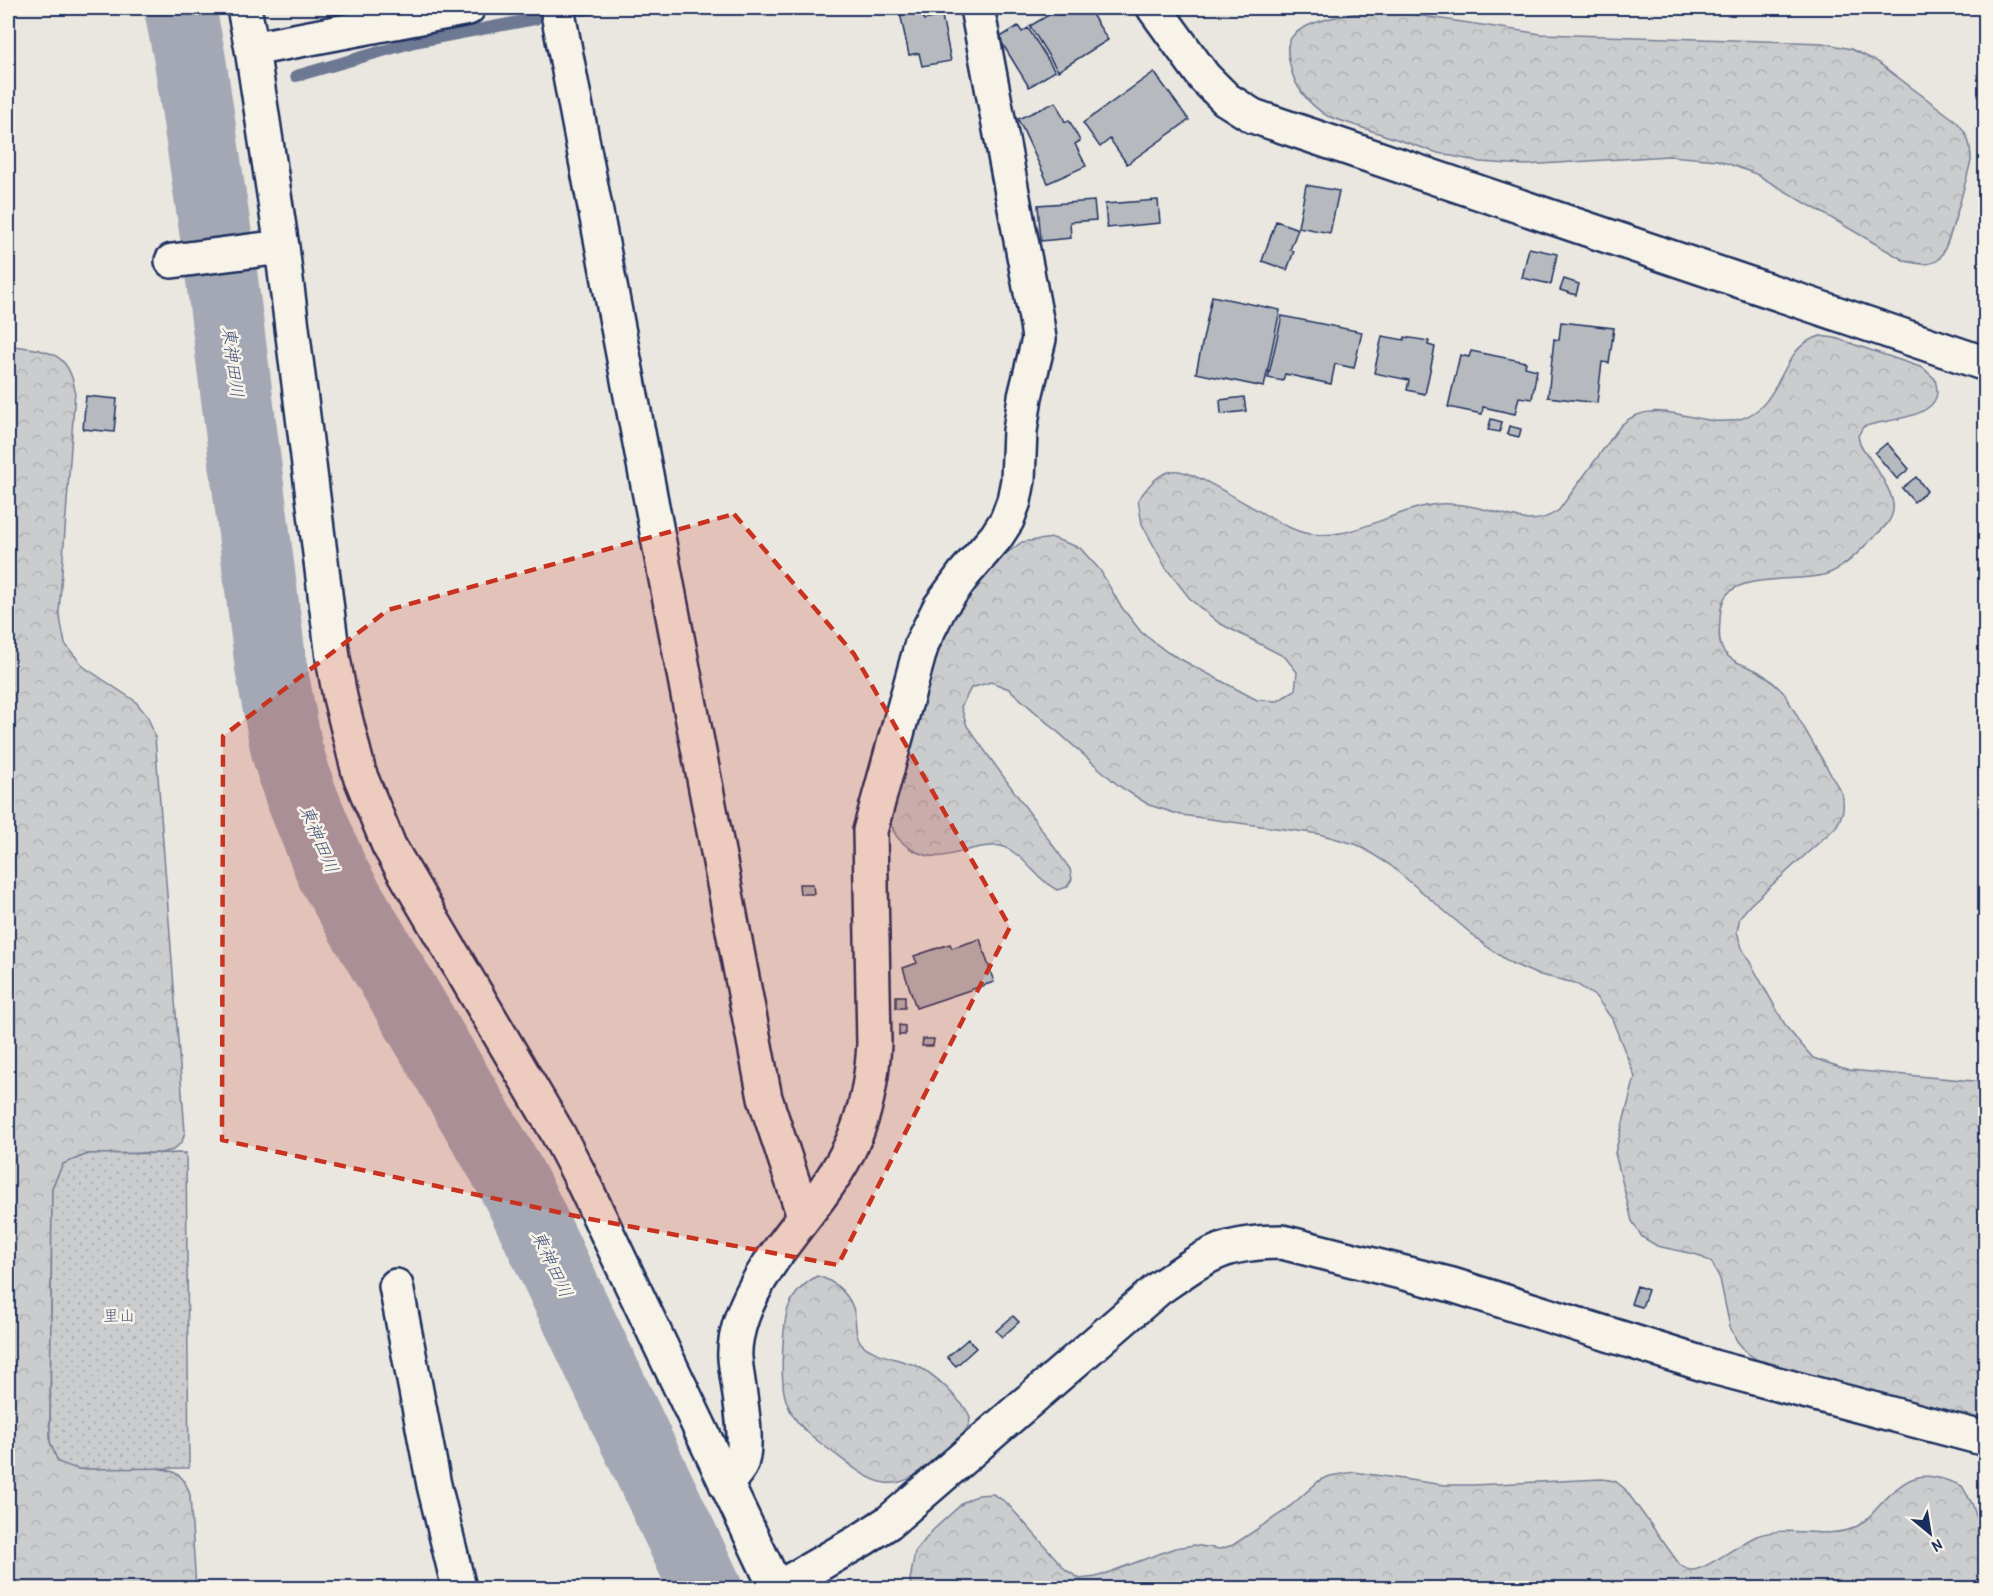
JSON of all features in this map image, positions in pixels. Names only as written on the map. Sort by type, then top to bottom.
[{"type":"street","points":[[244,8],[252,49],[333,658],[359,773],[389,846],[574,1164],[777,1588],[890,1522],[1158,1289],[1206,1256],[1230,1246],[1256,1242],[1282,1242],[1452,1285],[1713,1367],[1986,1439]]},
{"type":"street","points":[[252,49],[468,8]]},
{"type":"street","points":[[557,8],[765,1098],[804,1216]]},
{"type":"street","points":[[726,1484],[741,1464],[744,1438],[735,1355],[739,1326],[749,1298],[836,1172],[853,1142],[864,1111],[872,1077],[874,1044],[870,831],[922,643],[939,607],[996,537],[1007,520],[1018,480],[1020,431],[1038,339],[1037,324],[977,8]]},
{"type":"street","points":[[1154,8],[1204,77],[1226,99],[1253,116],[1986,364]]},
{"type":"street","points":[[172,261],[277,248]]},
{"type":"street","points":[[396,1286],[434,1485],[459,1588]]},
{"type":"highlighted area","points":[[734,514],[854,654],[1010,927],[838,1265],[590,1219],[222,1140],[223,736],[388,610]]},
{"type":"green space","points":[[1383,10],[1541,34],[1823,43],[1851,49],[1876,61],[1956,121],[1966,135],[1971,161],[1947,243],[1938,260],[1934,262],[1922,264],[1905,261],[1756,174],[1718,160],[1669,156],[1525,165],[1480,162],[1438,153],[1327,116],[1314,107],[1296,84],[1289,59],[1289,42],[1304,27],[1317,22]]},
{"type":"green space","points":[[1820,336],[1835,338],[1923,368],[1935,379],[1937,393],[1934,402],[1927,409],[1917,414],[1863,427],[1858,436],[1860,444],[1884,482],[1893,504],[1888,523],[1881,531],[1852,559],[1834,571],[1816,577],[1771,580],[1742,585],[1731,591],[1724,599],[1720,613],[1719,633],[1722,649],[1732,659],[1763,674],[1784,693],[1842,794],[1843,803],[1842,815],[1836,827],[1750,905],[1740,917],[1737,932],[1742,948],[1787,1028],[1813,1058],[1849,1070],[1985,1082],[1985,1419],[1965,1416],[1759,1361],[1747,1353],[1737,1341],[1730,1327],[1720,1279],[1712,1263],[1698,1255],[1657,1246],[1642,1237],[1632,1221],[1615,1153],[1635,1077],[1612,1019],[1596,997],[1575,983],[1536,974],[1511,963],[1486,946],[1390,865],[1358,845],[1319,834],[1181,815],[1149,805],[1119,786],[1009,689],[991,682],[971,688],[961,707],[967,726],[1070,869],[1072,879],[1067,887],[1057,890],[1050,886],[1019,856],[1001,846],[980,847],[951,855],[922,854],[911,849],[899,839],[889,816],[936,648],[953,615],[996,561],[1022,542],[1053,538],[1080,548],[1100,570],[1120,605],[1141,632],[1167,652],[1257,700],[1278,701],[1295,690],[1297,672],[1285,657],[1219,623],[1191,600],[1166,568],[1142,524],[1138,500],[1152,482],[1172,471],[1183,472],[1197,477],[1286,526],[1316,535],[1351,531],[1404,512],[1439,504],[1473,507],[1528,520],[1541,519],[1559,510],[1621,425],[1635,416],[1649,412],[1679,414],[1709,420],[1740,419],[1763,405],[1798,349],[1808,341]]},
{"type":"green space","points":[[8,345],[43,351],[60,359],[72,377],[75,391],[59,613],[65,644],[84,667],[135,701],[148,717],[155,737],[185,1132],[182,1142],[173,1150],[161,1153],[88,1154],[63,1164],[52,1188],[50,1442],[77,1469],[155,1468],[167,1470],[181,1477],[190,1495],[196,1588],[8,1588]]},
{"type":"green space","name":"里山","points":[[186,1153],[189,1468],[77,1469],[58,1462],[50,1442],[52,1188],[63,1164],[88,1154]]},
{"type":"green space","points":[[817,1276],[837,1286],[847,1296],[853,1309],[857,1334],[861,1343],[872,1351],[913,1364],[930,1374],[949,1390],[969,1415],[969,1424],[956,1442],[918,1474],[904,1481],[880,1482],[869,1478],[806,1431],[794,1417],[788,1405],[783,1387],[782,1366],[787,1313],[797,1293]]},
{"type":"green space","points":[[1354,1472],[1444,1485],[1602,1479],[1615,1481],[1625,1489],[1680,1565],[1692,1570],[1706,1566],[1757,1536],[1781,1531],[1830,1533],[1854,1528],[1888,1496],[1907,1482],[1925,1476],[1935,1477],[1962,1486],[1972,1503],[1985,1544],[1985,1588],[911,1588],[910,1580],[915,1552],[933,1530],[964,1502],[978,1495],[993,1494],[1006,1502],[1066,1570],[1080,1579],[1096,1577],[1175,1548],[1194,1545],[1220,1549],[1233,1545],[1286,1510],[1320,1480]]},
{"type":"building","points":[[899,8],[921,8],[924,20],[942,16],[951,61],[922,66],[919,53],[909,55]]},
{"type":"building","points":[[1010,8],[1028,8],[1014,15]]},
{"type":"building","points":[[1072,8],[1088,8],[1108,40],[1058,71],[1030,26],[1057,10],[1060,15]]},
{"type":"building","points":[[1018,26],[1022,32],[1028,28],[1055,71],[1029,87],[999,38]]},
{"type":"building","points":[[1154,72],[1189,120],[1127,164],[1110,139],[1100,147],[1083,123]]},
{"type":"building","points":[[1056,102],[1065,122],[1069,120],[1080,141],[1075,144],[1086,166],[1048,183],[1018,119]]},
{"type":"building","points":[[1306,185],[1339,191],[1330,233],[1298,227]]},
{"type":"building","points":[[1158,200],[1160,223],[1107,228],[1105,204]]},
{"type":"building","points":[[1094,201],[1096,220],[1070,222],[1071,238],[1041,241],[1038,205]]},
{"type":"building","points":[[1276,221],[1298,229],[1290,250],[1294,251],[1287,270],[1262,261]]},
{"type":"building","points":[[1529,248],[1557,254],[1551,284],[1522,278]]},
{"type":"building","points":[[1564,279],[1579,284],[1576,295],[1560,290]]},
{"type":"building","points":[[1212,296],[1280,310],[1264,387],[1196,373]]},
{"type":"building","points":[[1282,316],[1362,332],[1354,368],[1335,364],[1331,384],[1285,374],[1283,381],[1268,378]]},
{"type":"building","points":[[1561,322],[1614,328],[1609,363],[1602,362],[1597,403],[1548,397],[1554,339],[1559,340]]},
{"type":"building","points":[[1382,336],[1429,341],[1428,345],[1435,347],[1425,394],[1407,390],[1409,380],[1374,373]]},
{"type":"building","points":[[1471,351],[1526,362],[1525,367],[1537,370],[1532,399],[1519,397],[1515,414],[1483,407],[1482,414],[1448,407],[1460,355],[1469,357]]},
{"type":"building","points":[[86,396],[117,399],[114,432],[83,429]]},
{"type":"building","points":[[1244,397],[1246,411],[1221,414],[1220,400]]},
{"type":"building","points":[[1491,419],[1502,422],[1500,432],[1488,430]]},
{"type":"building","points":[[1509,426],[1521,429],[1519,437],[1507,434]]},
{"type":"building","points":[[1887,443],[1909,469],[1897,479],[1875,453]]},
{"type":"building","points":[[1916,477],[1927,491],[1914,502],[1902,488]]},
{"type":"building","points":[[799,884],[813,884],[814,894],[800,894]]},
{"type":"building","points":[[980,939],[994,982],[916,1008],[903,968],[917,963],[914,956],[950,944],[952,948]]},
{"type":"building","points":[[896,996],[905,996],[905,1008],[896,1008]]},
{"type":"building","points":[[899,1025],[905,1026],[905,1035],[899,1035]]},
{"type":"building","points":[[923,1039],[934,1039],[933,1046],[922,1046]]},
{"type":"building","points":[[1637,1286],[1648,1290],[1642,1307],[1631,1304]]},
{"type":"building","points":[[1013,1316],[1019,1322],[1002,1337],[996,1331]]},
{"type":"building","points":[[968,1339],[976,1348],[956,1366],[947,1357]]},
{"type":"waterway","name":"東神田川","points":[[180,8],[190,60],[219,256],[271,667],[287,751],[300,793],[333,874],[523,1202],[706,1588]]},
{"type":"waterway","points":[[582,10],[594,8]]},
{"type":"waterway","points":[[296,76],[414,42],[535,19]]}]
